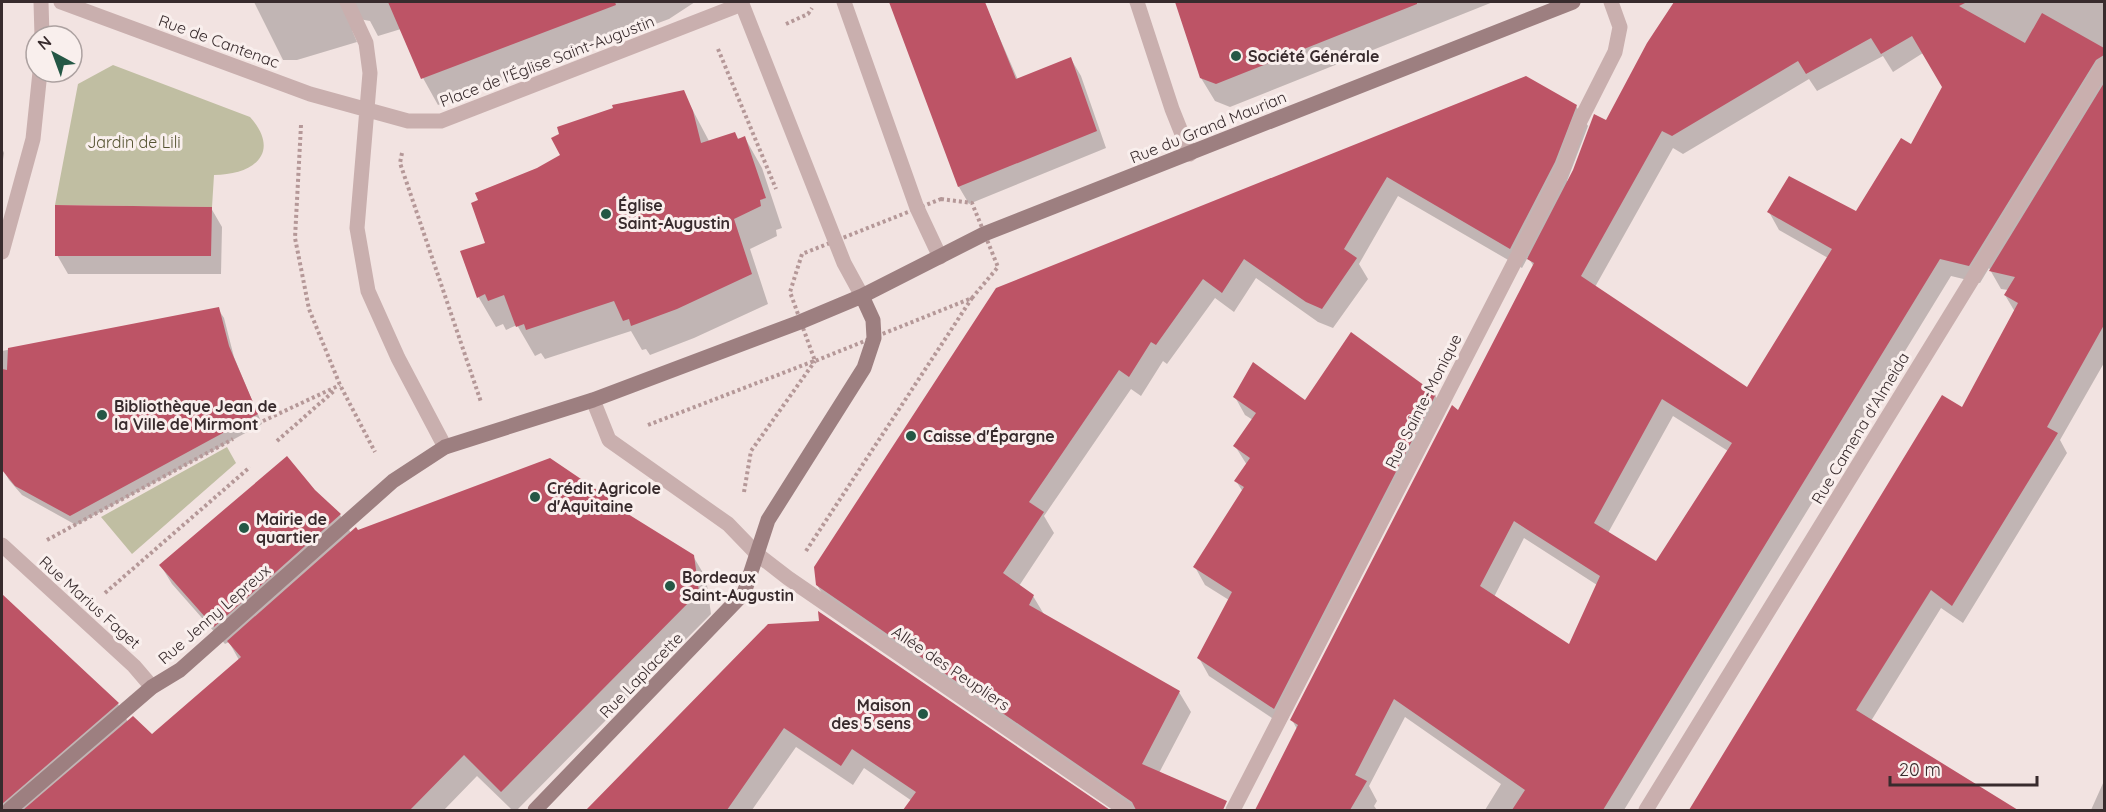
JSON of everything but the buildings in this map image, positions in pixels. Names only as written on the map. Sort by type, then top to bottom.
[{"type":"street","points":[[41,2],[42,24]]},
{"type":"street","name":"Rue de Cantenac","points":[[61,2],[310,94],[366,111]]},
{"type":"street","points":[[347,2],[366,43],[369,73],[357,228],[368,291],[398,358],[445,447],[593,400],[800,322],[862,296]]},
{"type":"street","points":[[844,2],[917,208],[940,257]]},
{"type":"street","points":[[1137,2],[1172,109],[1190,154]]},
{"type":"street","name":"Rue du Grand Maurian","points":[[862,296],[984,234],[1573,2]]},
{"type":"street","name":"Rue Sainte-Monique","points":[[1233,810],[1564,165],[1577,127],[1615,52],[1620,27],[1611,2]]},
{"type":"street","name":"Place de l'Église Saint-Augustin","points":[[366,111],[408,121],[441,120],[706,20],[744,3],[844,263],[873,320],[874,338],[864,368],[768,520],[757,554]]},
{"type":"street","name":"Rue Camena d'Almeida","points":[[1646,810],[2104,64]]},
{"type":"street","points":[[2,252],[33,139],[39,84]]},
{"type":"street","points":[[593,400],[609,440],[728,524],[757,554]]},
{"type":"street","name":"Rue Jenny Lepreux","points":[[9,810],[152,687],[180,670],[393,481],[445,447]]},
{"type":"street","name":"Rue Marius Faget","points":[[2,545],[134,666],[152,687]]},
{"type":"street","name":"Rue Laplacette","points":[[535,810],[744,593],[757,554]]},
{"type":"street","name":"Allée des Peupliers","points":[[757,554],[788,578],[1126,810]]},
{"type":"path","points":[[706,20],[780,200]]},
{"type":"path","points":[[798,243],[802,254]]},
{"type":"path","points":[[609,440],[815,361]]},
{"type":"path","points":[[263,421],[340,385],[277,441]]},
{"type":"path","points":[[15,557],[233,439]]},
{"type":"path","points":[[79,615],[250,466]]},
{"type":"green space","name":"Jardin de Lili","points":[[113,65],[250,117],[259,130],[263,141],[263,151],[259,160],[241,171],[214,175],[212,207],[55,205],[78,84],[84,84],[84,81]]},
{"type":"green space","points":[[227,447],[236,463],[132,554],[101,517]]},
{"type":"place","name":"Société Générale","points":[[1236,56]]},
{"type":"place","name":"Église Saint-Augustin","points":[[606,214]]},
{"type":"place","name":"Bibliothèque Jean de la Ville de Mirmont","points":[[102,415]]},
{"type":"place","name":"Caisse d'Épargne","points":[[911,436]]},
{"type":"place","name":"Crédit Agricole d'Aquitaine","points":[[535,497]]},
{"type":"place","name":"Mairie de quartier","points":[[244,528]]},
{"type":"place","name":"Bordeaux Saint-Augustin","points":[[670,586]]},
{"type":"place","name":"Maison des 5 sens","points":[[923,714]]}]
